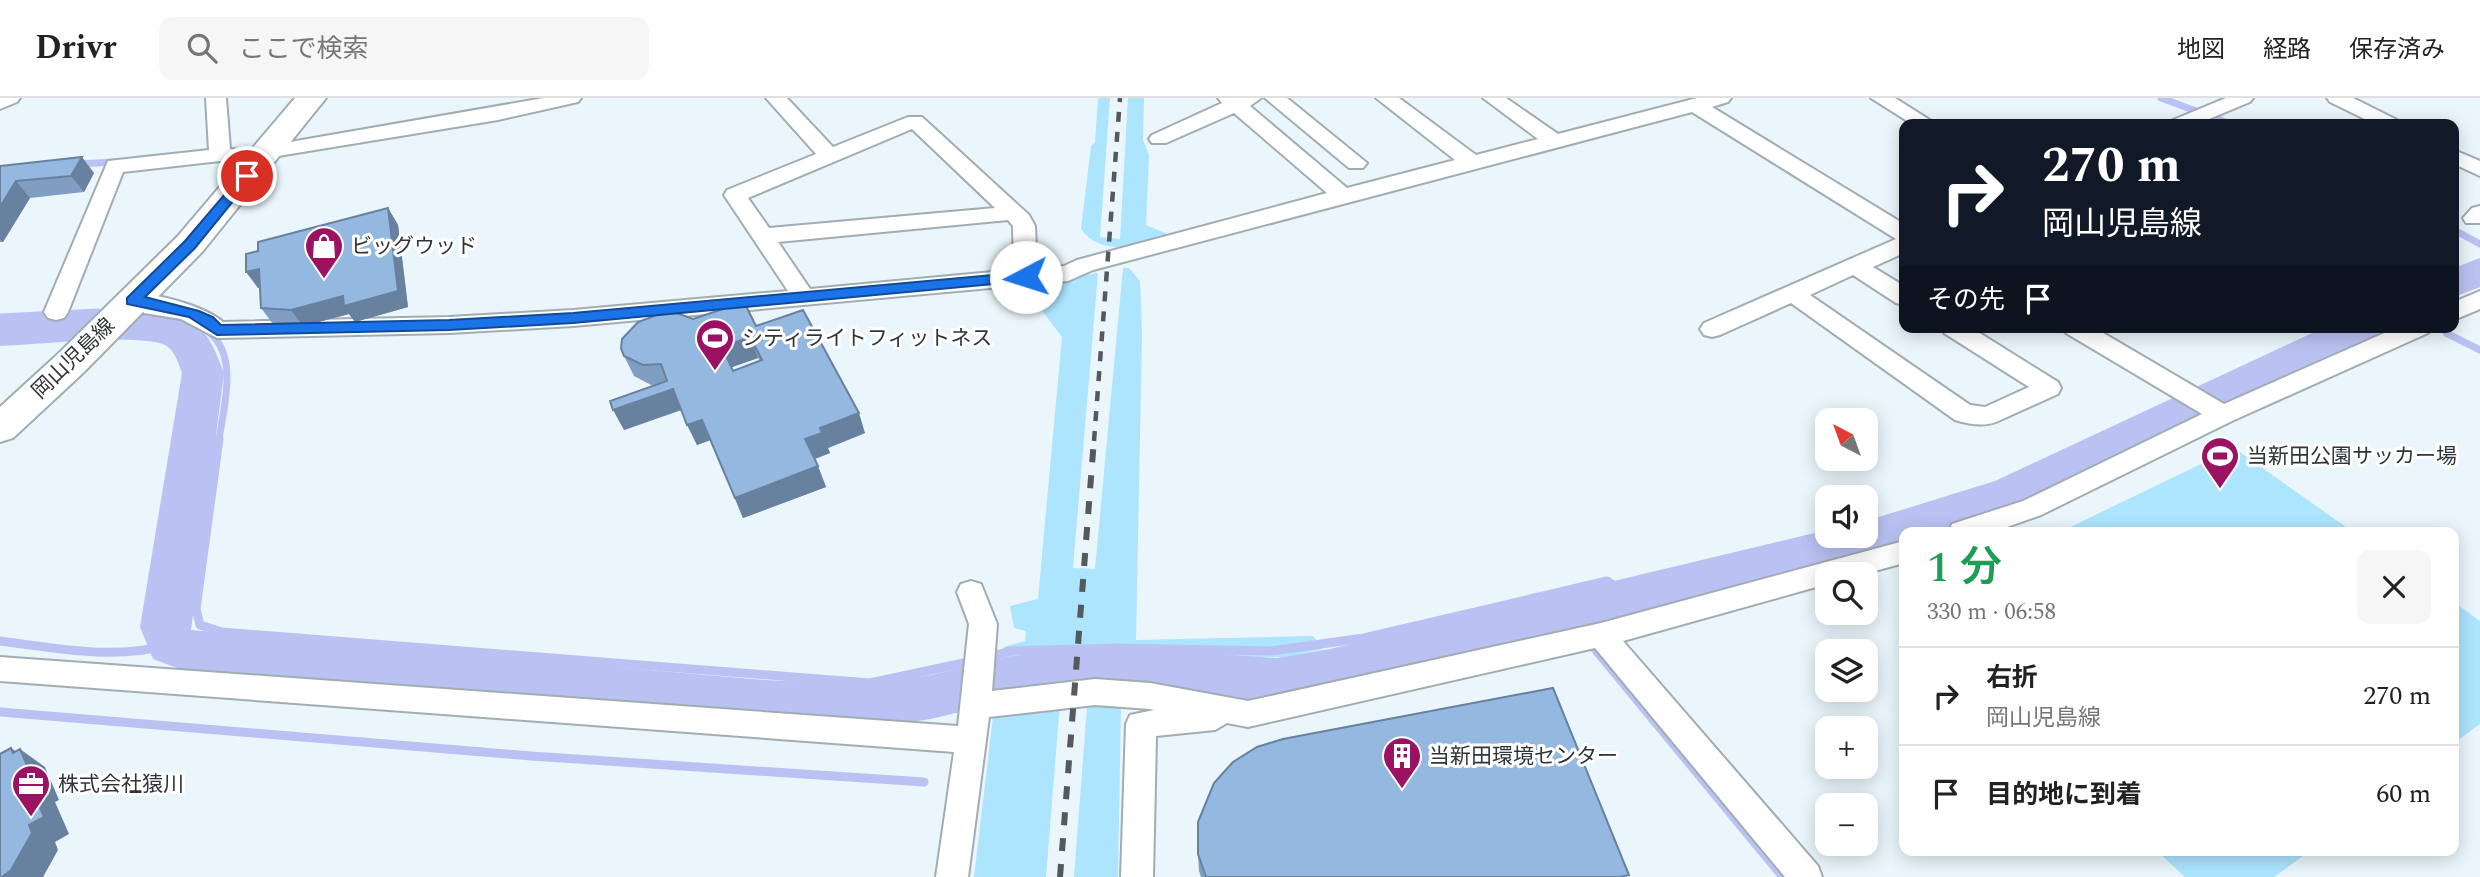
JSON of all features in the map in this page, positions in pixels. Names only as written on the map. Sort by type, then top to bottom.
[{"type":"main road","name":"岡山児島線","points":[[0,428],[190,244],[310,98]]},
{"type":"street","points":[[0,103],[10,98]]},
{"type":"street","points":[[216,98],[220,153]]},
{"type":"street","points":[[56,312],[115,166],[220,153],[265,155],[498,114],[571,98]]},
{"type":"street","points":[[776,98],[829,156]]},
{"type":"street","points":[[1275,98],[1356,163]]},
{"type":"street","points":[[1386,98],[1473,163]]},
{"type":"street","points":[[1493,98],[1555,141]]},
{"type":"street","points":[[1881,98],[1917,119]]},
{"type":"street","points":[[2192,119],[2243,98]]},
{"type":"street","points":[[2337,98],[2380,119]]},
{"type":"street","points":[[1160,139],[1238,100],[1343,196]]},
{"type":"street","points":[[114,319],[152,302],[152,307],[174,307],[208,320],[217,330],[463,324],[573,318],[1068,273],[1085,265],[1706,101],[1899,231]]},
{"type":"street","points":[[804,297],[735,195],[915,121],[1014,213],[1024,226],[1026,277]]},
{"type":"street","points":[[2459,161],[2480,169]]},
{"type":"street","points":[[763,236],[1014,213]]},
{"type":"street","points":[[1712,328],[1899,246]]},
{"type":"street","points":[[1855,266],[1899,294]]},
{"type":"street","points":[[1792,293],[1964,414],[1987,416],[2049,388],[1962,333]]},
{"type":"street","points":[[2084,333],[2218,412]]},
{"type":"street","points":[[1977,527],[2032,508],[2218,412],[2406,333]]},
{"type":"street","points":[[1137,877],[1141,724],[1248,714],[1591,638],[1899,553]]},
{"type":"street","points":[[952,877],[976,703],[983,624],[971,592]]},
{"type":"street","points":[[1591,638],[1806,877]]},
{"type":"street","points":[[0,669],[970,740]]},
{"type":"street","points":[[976,703],[1095,692],[1150,696],[1248,714]]},
{"type":"shaded area","points":[[1098,98],[1110,98],[1100,237],[1120,239],[1128,98],[1144,98],[1143,140],[1149,155],[1146,225],[1172,236],[1136,245],[1111,247],[1090,238],[1081,229],[1091,146],[1095,142]]},
{"type":"shaded area","points":[[1123,268],[1129,268],[1140,281],[1142,332],[1136,640],[1313,636],[1323,649],[1286,657],[1034,658],[1001,665],[1004,647],[1025,641],[1026,631],[1014,628],[1010,606],[1038,599],[1062,337],[1021,283],[1098,273],[1073,568],[1095,569]]},
{"type":"shaded area","name":"当新田公園サッカー場","points":[[2234,448],[2346,527],[2070,527]]},
{"type":"shaded area","points":[[2459,606],[2480,621],[2480,724],[2459,739]]},
{"type":"shaded area","points":[[1060,703],[1046,877],[974,877],[993,717],[1041,704]]},
{"type":"shaded area","points":[[1110,703],[1121,705],[1118,877],[1074,877],[1087,707]]},
{"type":"shaded area","points":[[2162,856],[2303,856],[2274,877],[2185,877]]},
{"type":"building","points":[[82,157],[71,176],[16,181],[0,207],[0,166]]},
{"type":"building","points":[[388,208],[398,291],[344,306],[343,296],[291,310],[261,308],[259,269],[246,272],[246,254],[258,251],[258,242]]},
{"type":"building","points":[[744,302],[756,326],[803,310],[859,413],[820,428],[822,433],[805,439],[818,466],[735,498],[702,420],[687,425],[673,389],[613,410],[610,401],[667,381],[661,364],[643,365],[624,356],[622,339],[638,322],[662,313],[674,312],[693,319]],"holes":[[[750,337],[762,360],[733,371],[722,347]]]},
{"type":"building","name":"当新田環境センター","points":[[1553,688],[1629,875],[1206,877],[1198,854],[1198,822],[1214,783],[1233,762],[1257,747],[1283,739]]},
{"type":"building","points":[[11,748],[13,753],[20,749],[34,782],[30,785],[44,817],[29,825],[32,833],[11,870],[0,877],[0,754]]},
{"type":"waterway","points":[[2161,98],[2218,119]]},
{"type":"waterway","points":[[79,164],[115,162]]},
{"type":"waterway","points":[[2459,233],[2480,244]]},
{"type":"waterway","points":[[2459,282],[2480,271]]},
{"type":"waterway","points":[[0,317],[98,312]]},
{"type":"waterway","points":[[138,314],[163,315]]},
{"type":"waterway","points":[[0,332],[96,327],[149,328],[182,336],[192,348],[203,373],[165,627],[171,644],[193,653],[764,702],[872,706],[931,697],[1006,679],[1051,673],[1189,674],[1277,680],[1330,671],[1509,628],[1899,529]]},
{"type":"waterway","points":[[210,333],[219,343],[227,369],[226,399],[219,441]]},
{"type":"waterway","points":[[1906,527],[2011,493],[2349,333]]},
{"type":"waterway","points":[[2446,333],[2480,350]]},
{"type":"waterway","points":[[219,439],[196,609],[200,625],[222,632],[870,683],[973,661]]},
{"type":"waterway","points":[[986,658],[1010,651],[1118,648],[1271,651],[1364,638],[1607,581],[1633,597]]},
{"type":"waterway","points":[[1566,614],[1783,877]]},
{"type":"waterway","points":[[0,641],[86,652],[129,652],[171,644]]},
{"type":"waterway","points":[[0,712],[531,756],[924,782]]},
{"type":"railway","points":[[1094,441],[1120,98]]},
{"type":"railway","points":[[1060,877],[1094,439]]},
{"type":"place","name":"ビッグウッド","points":[[324,280]]},
{"type":"place","name":"シティライトフィットネス","points":[[715,372]]},
{"type":"place","name":"当新田公園サッカー場","points":[[2220,490]]},
{"type":"place","name":"当新田環境センター","points":[[1402,790]]},
{"type":"place","name":"株式会社猿川","points":[[31,818]]},
{"type":"route","points":[[247,176],[190,244],[132,301],[152,302],[152,307],[174,307],[208,320],[217,330],[449,325],[573,318],[1026,277]]}]
